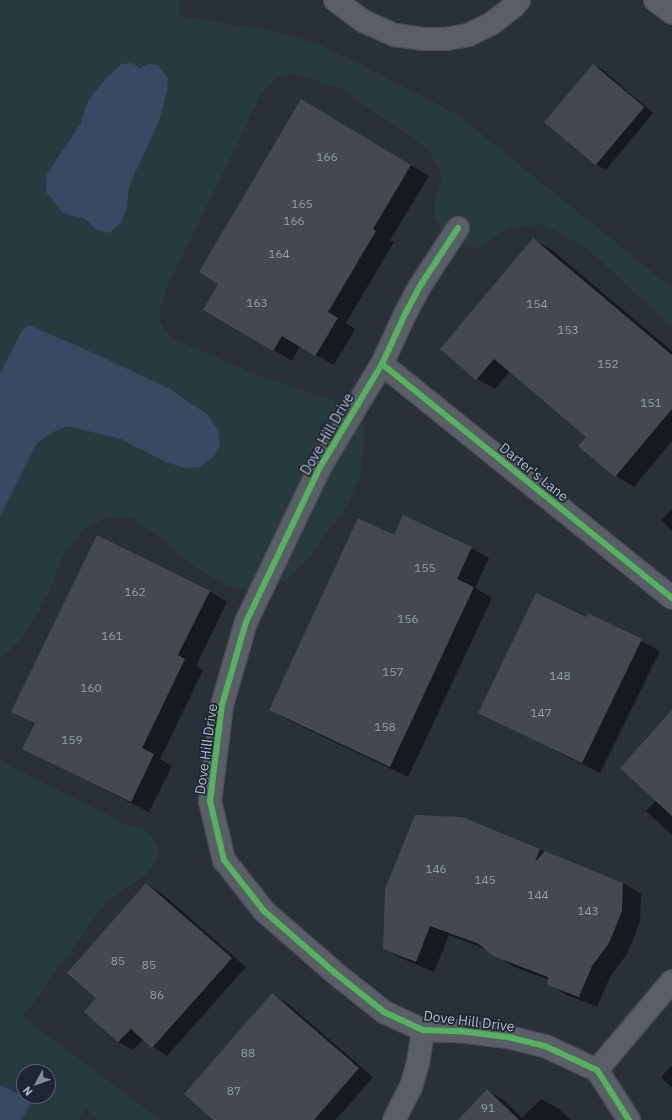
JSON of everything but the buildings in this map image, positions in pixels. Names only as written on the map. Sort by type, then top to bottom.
[{"type":"street","points":[[335,0],[363,21],[395,35],[423,39],[446,39],[468,35],[491,24],[513,7],[519,0]]},
{"type":"street","points":[[655,0],[672,13]]},
{"type":"street","name":"Dove Hill Drive","points":[[458,228],[420,286],[382,364],[320,467],[246,622],[222,705],[210,802],[224,860],[264,911],[335,973],[384,1012],[423,1030],[460,1031],[508,1037],[544,1046],[597,1070]]},
{"type":"street","name":"Darter's Lane","points":[[382,364],[672,598]]},
{"type":"street","points":[[629,1120],[597,1070],[672,981]]},
{"type":"street","points":[[394,1120],[411,1087],[418,1063],[423,1030]]},
{"type":"green space","points":[[0,0],[179,0],[179,16],[274,31],[318,44],[353,60],[458,115],[672,288],[672,327],[584,246],[541,224],[509,228],[481,247],[461,248],[446,236],[435,219],[435,200],[442,176],[428,149],[340,88],[294,74],[279,76],[262,93],[167,287],[160,310],[161,323],[171,338],[257,375],[338,402],[359,417],[365,432],[361,474],[347,506],[307,560],[287,580],[271,588],[251,591],[226,585],[182,559],[158,535],[132,518],[110,517],[85,529],[63,555],[49,593],[22,639],[0,659]]},
{"type":"green space","points":[[0,760],[125,824],[141,827],[151,835],[158,847],[158,856],[149,872],[106,902],[23,1017],[160,1120],[97,1120],[86,1108],[78,1120],[0,1120]]},
{"type":"water","points":[[132,63],[140,68],[148,64],[158,65],[168,78],[167,91],[159,121],[129,186],[127,207],[121,223],[109,233],[97,230],[85,219],[63,213],[46,192],[47,174],[80,125],[88,101],[108,76],[121,64]]},
{"type":"water","points":[[29,325],[98,355],[170,389],[208,415],[218,430],[220,445],[214,456],[200,467],[185,468],[166,462],[121,439],[67,426],[53,432],[37,443],[0,517],[0,373],[23,329]]},
{"type":"water","points":[[0,1085],[16,1093],[16,1104],[30,1104],[21,1120],[0,1120]]},
{"type":"cycle path","points":[[458,228],[420,286],[382,364],[320,467],[246,622],[222,705],[210,801],[224,860],[264,911],[335,973],[384,1012],[423,1030],[459,1031],[508,1037],[545,1046],[597,1070],[629,1120]]},
{"type":"cycle path","points":[[382,364],[672,598]]}]
